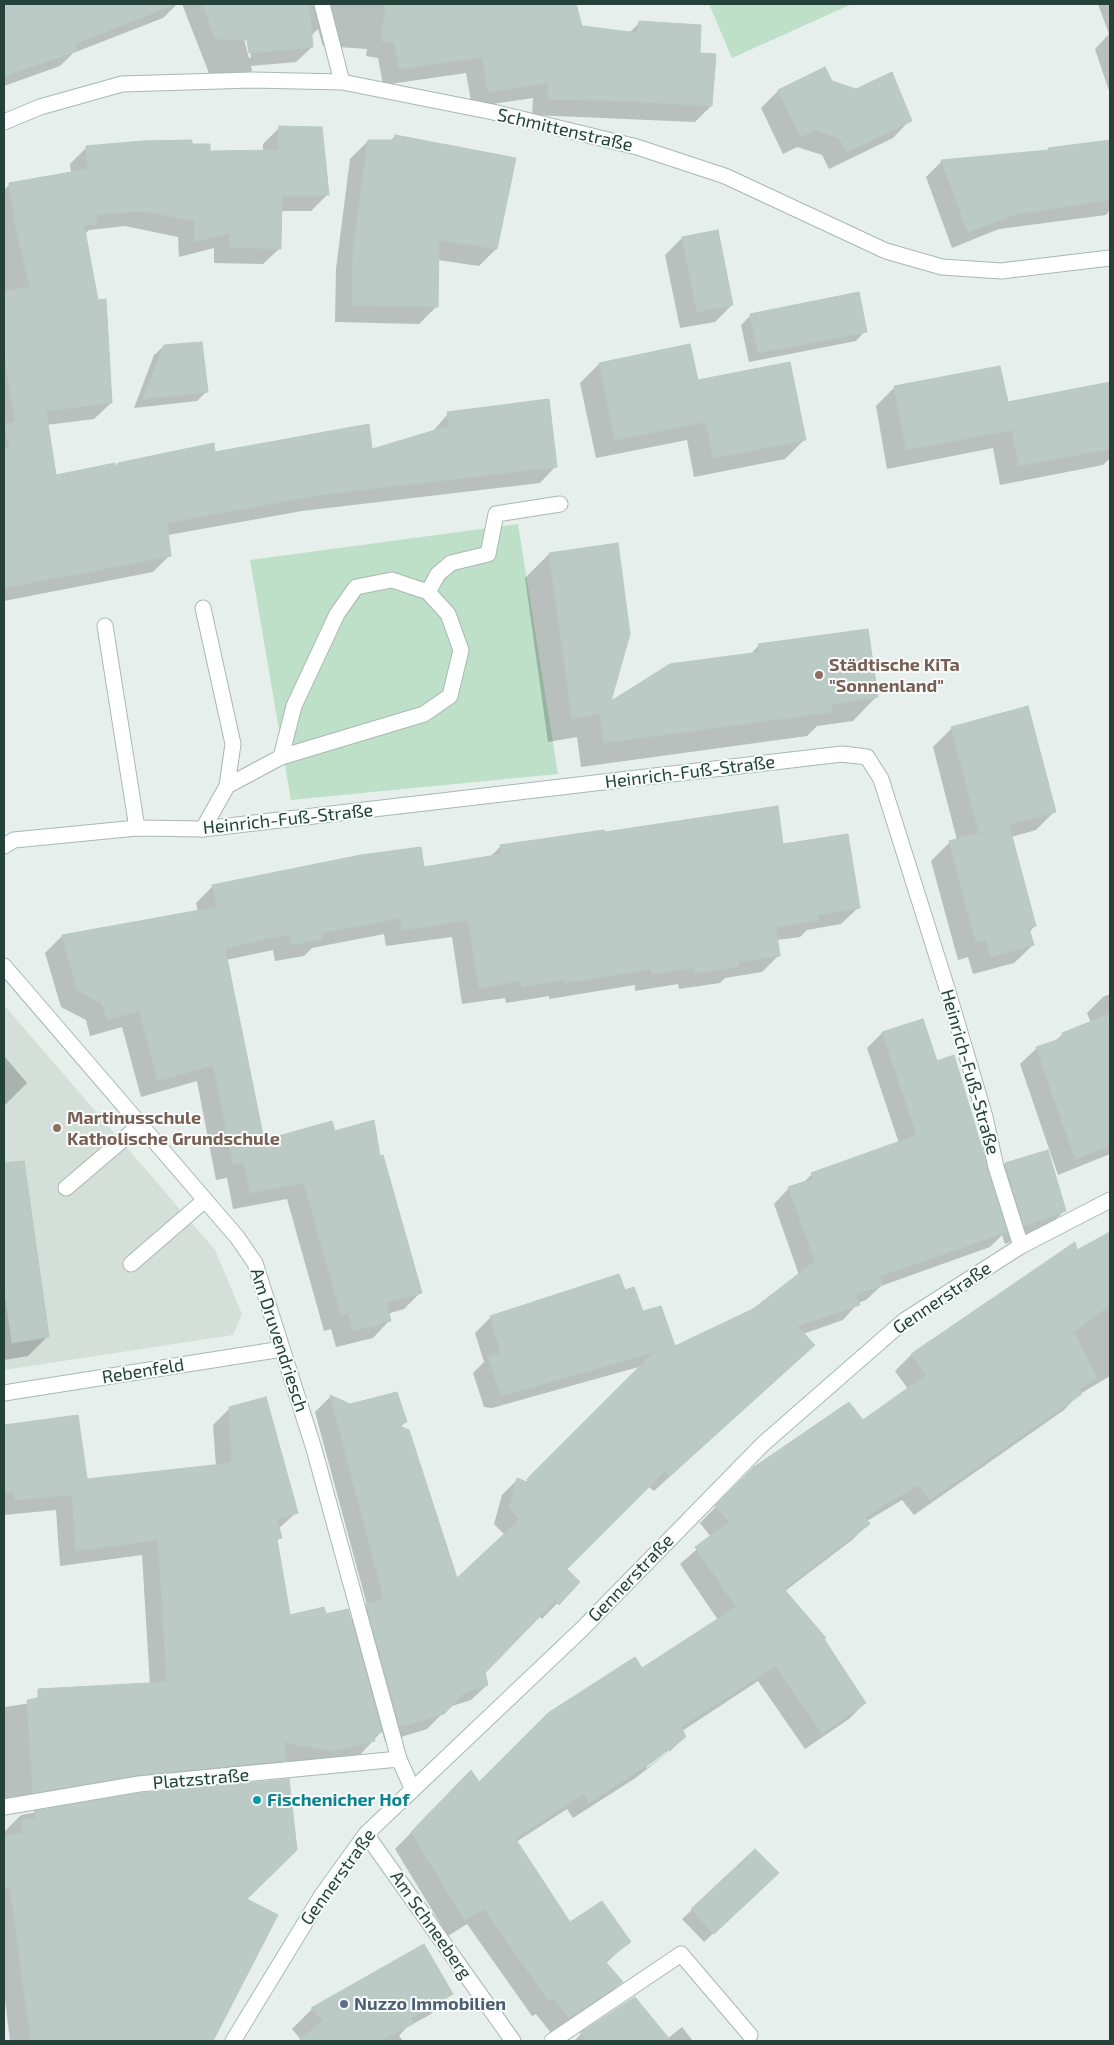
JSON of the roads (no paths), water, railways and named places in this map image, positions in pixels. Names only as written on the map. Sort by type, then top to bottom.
[{"type":"street","points":[[322,4],[342,82]]},
{"type":"street","name":"Schmittenstraße","points":[[4,122],[40,107],[122,84],[252,80],[342,82],[493,112],[637,146],[725,176],[886,251],[942,267],[1001,271],[1110,258]]},
{"type":"street","points":[[428,592],[438,574],[451,563],[488,554],[496,514],[560,504]]},
{"type":"street","points":[[227,786],[281,757],[424,714],[450,696],[461,650],[448,614],[428,592],[392,580],[356,587],[337,614],[294,706],[281,757]]},
{"type":"street","points":[[203,608],[233,744],[227,786],[203,829]]},
{"type":"street","points":[[105,626],[137,828]]},
{"type":"street","name":"Heinrich-Fuß-Straße","points":[[4,846],[14,840],[137,828],[203,829],[842,754],[868,757],[881,780],[939,964],[986,1117],[996,1167],[1021,1246]]},
{"type":"street","name":"Am Druvendriesch","points":[[4,966],[237,1237],[255,1263],[314,1449],[398,1759],[412,1788]]},
{"type":"street","points":[[66,1188],[140,1125]]},
{"type":"street","points":[[131,1264],[205,1200]]},
{"type":"street","name":"Gennerstraße","points":[[233,2041],[322,1894],[366,1834],[412,1788],[581,1630],[763,1444],[905,1320],[1021,1246],[1110,1200]]},
{"type":"street","name":"Rebenfeld","points":[[4,1393],[282,1349]]},
{"type":"street","name":"Platzstraße","points":[[4,1808],[139,1784],[398,1759]]},
{"type":"street","name":"Am Schneeberg","points":[[366,1834],[513,2041]]},
{"type":"street","points":[[552,2041],[681,1954],[750,2035]]},
{"type":"place","name":"Städtische KiTa \"Sonnenland\"","points":[[819,675]]},
{"type":"place","name":"Martinusschule Katholische Grundschule","points":[[57,1128]]},
{"type":"place","name":"Fischenicher Hof","points":[[257,1800]]},
{"type":"place","name":"Nuzzo Immobilien","points":[[344,2004]]}]
